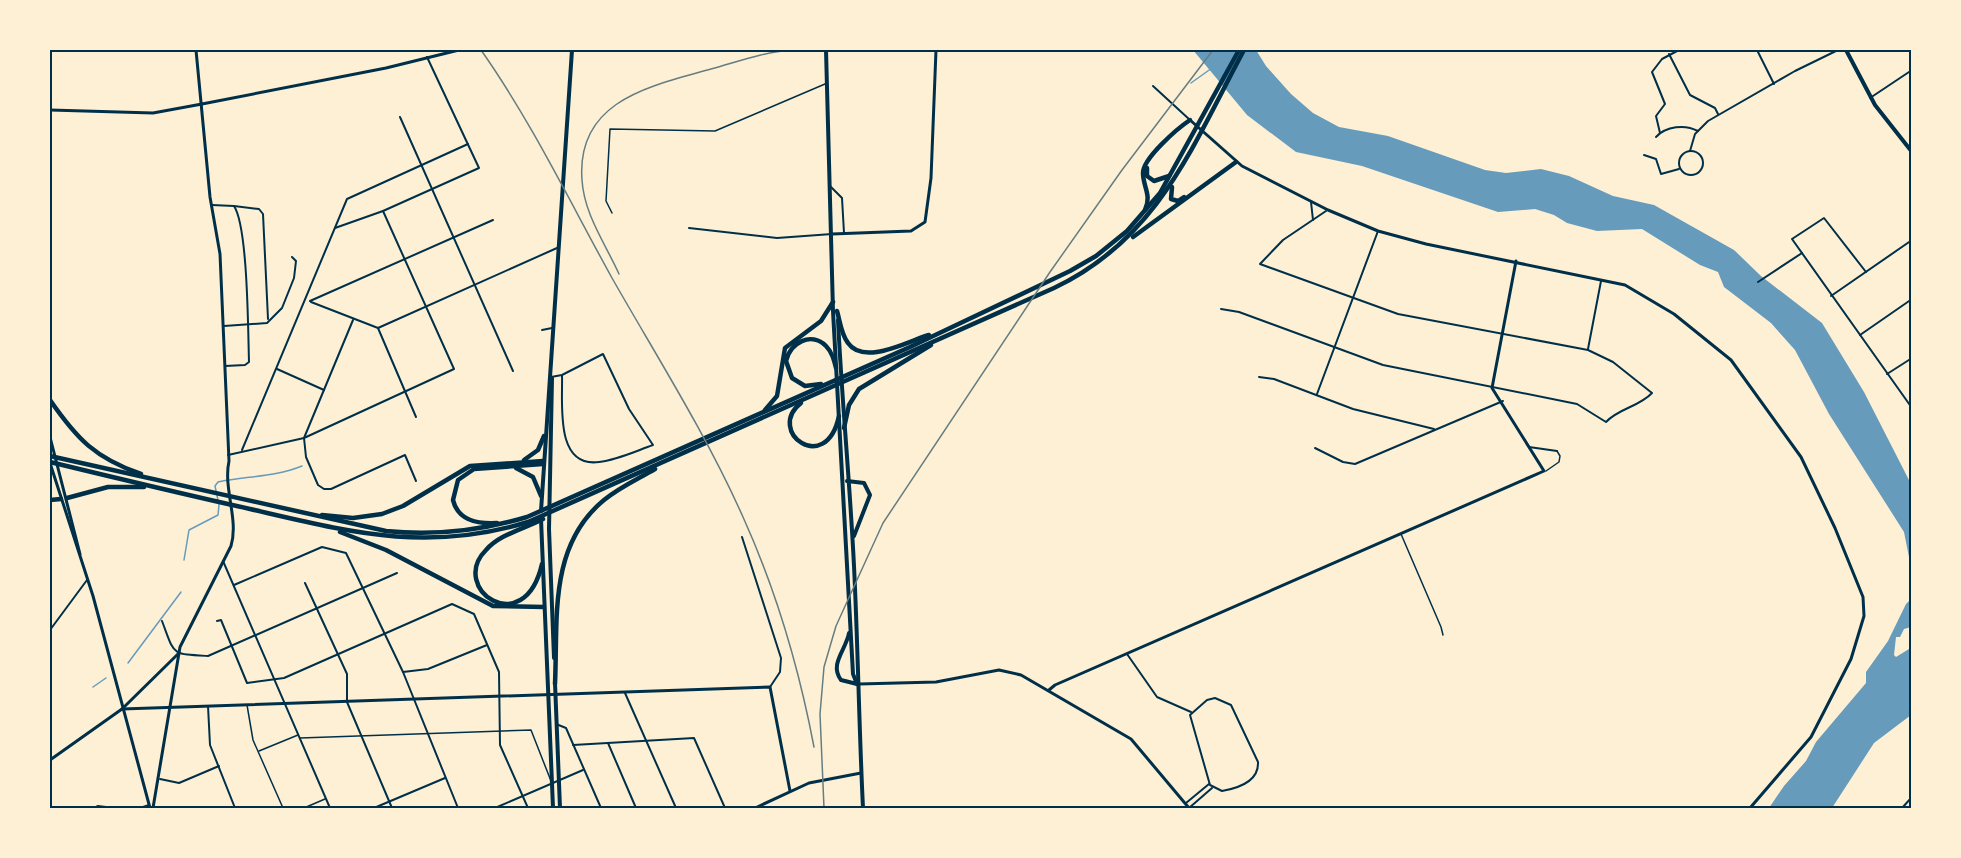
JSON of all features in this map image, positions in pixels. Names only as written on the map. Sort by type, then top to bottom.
[{"type":"highway","points":[[1236,162],[1176,201],[1170,196],[1175,179],[1195,135],[1239,50]]},
{"type":"highway","points":[[969,322],[1088,262],[1120,238],[1141,217],[1175,168],[1244,50]]},
{"type":"highway","points":[[1175,168],[1167,178],[1159,181],[1151,180],[1146,173],[1149,163],[1190,120]]},
{"type":"highway","points":[[1141,217],[1149,199],[1143,175],[1145,164],[1190,120]]},
{"type":"highway","points":[[50,456],[366,528],[407,533],[460,532],[508,522],[559,504],[761,413],[847,378],[969,322],[1073,278],[1236,162]]},
{"type":"highway","points":[[1116,249],[1151,213],[1175,179]]},
{"type":"highway","points":[[761,413],[777,396],[786,348],[821,321],[833,302]]},
{"type":"highway","points":[[837,311],[846,341],[854,349],[863,353],[876,352],[940,335]]},
{"type":"highway","points":[[844,428],[850,401],[859,389],[940,335]]},
{"type":"highway","points":[[833,384],[810,386],[799,383],[788,372],[787,357],[798,343],[815,340],[827,347],[836,368]]},
{"type":"highway","points":[[542,564],[533,591],[524,599],[513,604],[499,603],[488,598],[480,590],[476,579],[477,561],[490,546],[561,509],[810,397],[833,384]]},
{"type":"highway","points":[[810,397],[795,408],[790,419],[791,432],[799,442],[813,446],[827,442],[835,432],[839,416]]},
{"type":"highway","points":[[50,400],[75,435],[93,451],[119,466],[158,480]]},
{"type":"highway","points":[[50,409],[57,412]]},
{"type":"highway","points":[[521,462],[536,453],[544,436]]},
{"type":"highway","points":[[555,684],[559,582],[565,555],[573,537],[588,516],[608,497],[681,454]]},
{"type":"highway","points":[[508,522],[486,524],[469,520],[458,511],[453,496],[458,480],[468,471],[543,462]]},
{"type":"highway","points":[[301,513],[346,518],[382,514],[403,506],[470,466],[543,462]]},
{"type":"highway","points":[[50,463],[323,526],[396,538],[451,538],[500,530],[561,509]]},
{"type":"highway","points":[[510,466],[525,471],[533,477],[541,496]]},
{"type":"highway","points":[[67,498],[114,486],[165,490]]},
{"type":"highway","points":[[50,500],[61,499]]},
{"type":"highway","points":[[323,526],[381,547],[493,606],[544,607]]},
{"type":"main road","points":[[553,808],[541,496],[544,436],[555,328],[572,50]]},
{"type":"main road","points":[[826,50],[836,368],[853,543],[863,808]]},
{"type":"main road","points":[[1846,50],[1870,98],[1911,152]]},
{"type":"main road","points":[[833,302],[837,311],[851,624],[854,674],[857,684]]},
{"type":"main road","points":[[551,377],[549,529],[560,808]]},
{"type":"main road","points":[[543,462],[550,462]]},
{"type":"main road","points":[[846,481],[864,483],[870,495],[853,543]]},
{"type":"main road","points":[[544,607],[551,603]]},
{"type":"main road","points":[[851,624],[848,639],[836,669],[841,680],[857,684]]},
{"type":"street","points":[[151,807],[160,779],[178,654],[185,633],[223,561],[233,535],[227,476],[220,254],[212,205],[196,50]]},
{"type":"street","points":[[50,110],[153,113],[386,68],[459,50]]},
{"type":"street","points":[[689,228],[777,238],[911,231],[921,226],[927,217],[932,178],[936,50]]},
{"type":"street","points":[[1660,133],[1656,116],[1665,104],[1652,72],[1656,64],[1679,50]]},
{"type":"street","points":[[1757,50],[1774,84]]},
{"type":"street","points":[[1679,169],[1679,159],[1690,151],[1698,131],[1719,115],[1838,50]]},
{"type":"street","points":[[1669,54],[1690,95],[1715,108],[1719,115]]},
{"type":"street","points":[[335,228],[383,211],[479,168],[427,57]]},
{"type":"street","points":[[1870,98],[1911,70]]},
{"type":"street","points":[[1153,86],[1236,162],[1311,202],[1378,231],[1426,244],[1625,285],[1654,300],[1731,360],[1801,457],[1835,528],[1863,597],[1864,616],[1851,659],[1811,736],[1750,808]]},
{"type":"street","points":[[400,117],[473,285],[513,370]]},
{"type":"street","points":[[1656,137],[1660,133],[1686,127],[1698,131]]},
{"type":"street","points":[[242,452],[347,199],[468,144]]},
{"type":"street","points":[[1644,155],[1656,159],[1661,174],[1679,169],[1692,176],[1703,167],[1699,154],[1690,151]]},
{"type":"street","points":[[830,186],[842,198],[844,233]]},
{"type":"street","points":[[1311,202],[1313,220]]},
{"type":"street","points":[[212,205],[259,209],[264,214],[268,319]]},
{"type":"street","points":[[225,366],[245,365],[249,362],[243,247],[238,211],[234,206]]},
{"type":"street","points":[[1221,309],[1239,312],[1334,348],[1399,369],[1581,405],[1606,422],[1620,410],[1648,397],[1651,391],[1613,362],[1588,350],[1410,317],[1260,264],[1283,240],[1328,210]]},
{"type":"street","points":[[228,455],[304,438],[454,369],[383,211]]},
{"type":"street","points":[[1866,272],[1824,218],[1792,239],[1911,408]]},
{"type":"street","points":[[310,302],[493,220]]},
{"type":"street","points":[[1317,395],[1378,231]]},
{"type":"street","points":[[1832,296],[1911,240]]},
{"type":"street","points":[[305,300],[378,328],[560,247]]},
{"type":"street","points":[[1758,282],[1802,253]]},
{"type":"street","points":[[224,326],[263,325],[282,308],[294,278],[296,261],[292,257]]},
{"type":"street","points":[[1492,388],[1516,261]]},
{"type":"street","points":[[1588,350],[1601,281]]},
{"type":"street","points":[[1859,335],[1911,299]]},
{"type":"street","points":[[353,320],[304,438],[306,457],[318,485],[327,489],[405,455],[416,481]]},
{"type":"street","points":[[378,328],[416,417]]},
{"type":"street","points":[[542,330],[555,328]]},
{"type":"street","points":[[551,377],[561,375],[603,354],[627,405],[653,445],[597,463],[587,462],[574,455],[565,437],[561,375]]},
{"type":"street","points":[[1887,374],[1911,358]]},
{"type":"street","points":[[276,369],[324,390]]},
{"type":"street","points":[[1259,377],[1274,379],[1364,412],[1435,429]]},
{"type":"street","points":[[1049,690],[1055,685],[1126,653],[1544,471],[1503,401],[1492,388]]},
{"type":"street","points":[[1315,448],[1343,462],[1354,464],[1503,401]]},
{"type":"street","points":[[50,437],[80,555],[151,807]]},
{"type":"street","points":[[1529,447],[1557,451]]},
{"type":"street","points":[[50,463],[74,545],[80,555]]},
{"type":"street","points":[[61,499],[67,498]]},
{"type":"street","points":[[742,537],[781,658],[780,672],[770,687],[790,791]]},
{"type":"street","points":[[234,585],[322,547],[346,553],[403,672],[426,734],[458,808]]},
{"type":"street","points":[[223,561],[330,808]]},
{"type":"street","points":[[162,621],[174,651],[178,654],[208,656],[397,573]]},
{"type":"street","points":[[50,630],[87,579]]},
{"type":"street","points":[[305,583],[347,674],[347,702],[392,808]]},
{"type":"street","points":[[217,621],[221,620],[247,682],[284,678],[452,603],[474,614],[499,672],[500,745],[528,808]]},
{"type":"street","points":[[403,672],[428,669],[487,645]]},
{"type":"street","points":[[1126,653],[1157,697],[1191,712]]},
{"type":"street","points":[[50,760],[123,709],[178,654]]},
{"type":"street","points":[[857,684],[936,682],[999,670],[1031,679],[1131,739],[1189,808],[1212,788]]},
{"type":"street","points":[[123,709],[770,687]]},
{"type":"street","points":[[624,692],[676,808]]},
{"type":"street","points":[[1215,698],[1231,705],[1257,762],[1258,769],[1251,780],[1230,790],[1212,788],[1191,721],[1191,712],[1207,700],[1215,698]]},
{"type":"street","points":[[208,706],[209,739],[235,808]]},
{"type":"street","points":[[556,724],[565,727],[601,808]]},
{"type":"street","points":[[573,745],[694,738],[725,808]]},
{"type":"street","points":[[608,743],[636,808]]},
{"type":"street","points":[[160,779],[179,783],[219,766]]},
{"type":"street","points":[[495,808],[584,770]]},
{"type":"street","points":[[755,808],[813,782],[861,773]]},
{"type":"street","points":[[374,808],[445,778]]},
{"type":"street","points":[[1185,804],[1209,784]]},
{"type":"street","points":[[1902,808],[1910,802],[1911,797]]},
{"type":"street","points":[[94,808],[98,806],[114,808]]},
{"type":"street","points":[[140,808],[151,807]]},
{"type":"lane","points":[[612,213],[606,201],[610,129],[712,131],[826,84]]},
{"type":"lane","points":[[1544,471],[1559,462],[1560,453],[1557,451]]},
{"type":"lane","points":[[1401,534],[1443,635]]},
{"type":"lane","points":[[247,705],[248,723],[258,752],[283,808]]},
{"type":"lane","points":[[258,752],[299,736],[531,730],[552,784]]},
{"type":"lane","points":[[304,808],[326,799]]},
{"type":"water","points":[[1193,50],[1256,50],[1266,66],[1291,94],[1313,113],[1339,127],[1388,136],[1485,170],[1506,173],[1541,169],[1569,176],[1613,196],[1654,205],[1734,250],[1761,276],[1822,323],[1864,392],[1911,484],[1911,567],[1904,532],[1829,414],[1795,350],[1771,323],[1724,287],[1718,272],[1700,265],[1642,229],[1597,231],[1567,223],[1554,215],[1535,209],[1498,212],[1362,166],[1296,152],[1247,115]]},
{"type":"water","points":[[1911,599],[1911,627],[1904,629],[1900,637],[1896,637],[1894,655],[1896,657],[1909,649],[1911,642],[1911,715],[1874,743],[1832,808],[1769,808],[1784,786],[1806,761],[1816,742],[1866,683],[1866,672],[1888,641],[1906,604]]},
{"type":"waterway","points":[[1191,83],[1212,68]]},
{"type":"waterway","points":[[184,560],[189,530],[218,515],[219,505],[215,486],[218,482],[271,474],[302,466]]},
{"type":"waterway","points":[[128,663],[181,592]]},
{"type":"waterway","points":[[93,687],[106,678]]},
{"type":"railway","points":[[481,50],[533,133],[729,486],[776,601],[794,659],[814,747]]},
{"type":"railway","points":[[619,274],[591,217],[582,180],[583,153],[591,131],[604,114],[642,90],[665,82],[751,58],[791,50]]},
{"type":"railway","points":[[835,50],[894,50]]},
{"type":"railway","points":[[824,808],[820,714],[824,667],[836,626],[883,523],[1050,272],[1122,170],[1213,50]]}]
